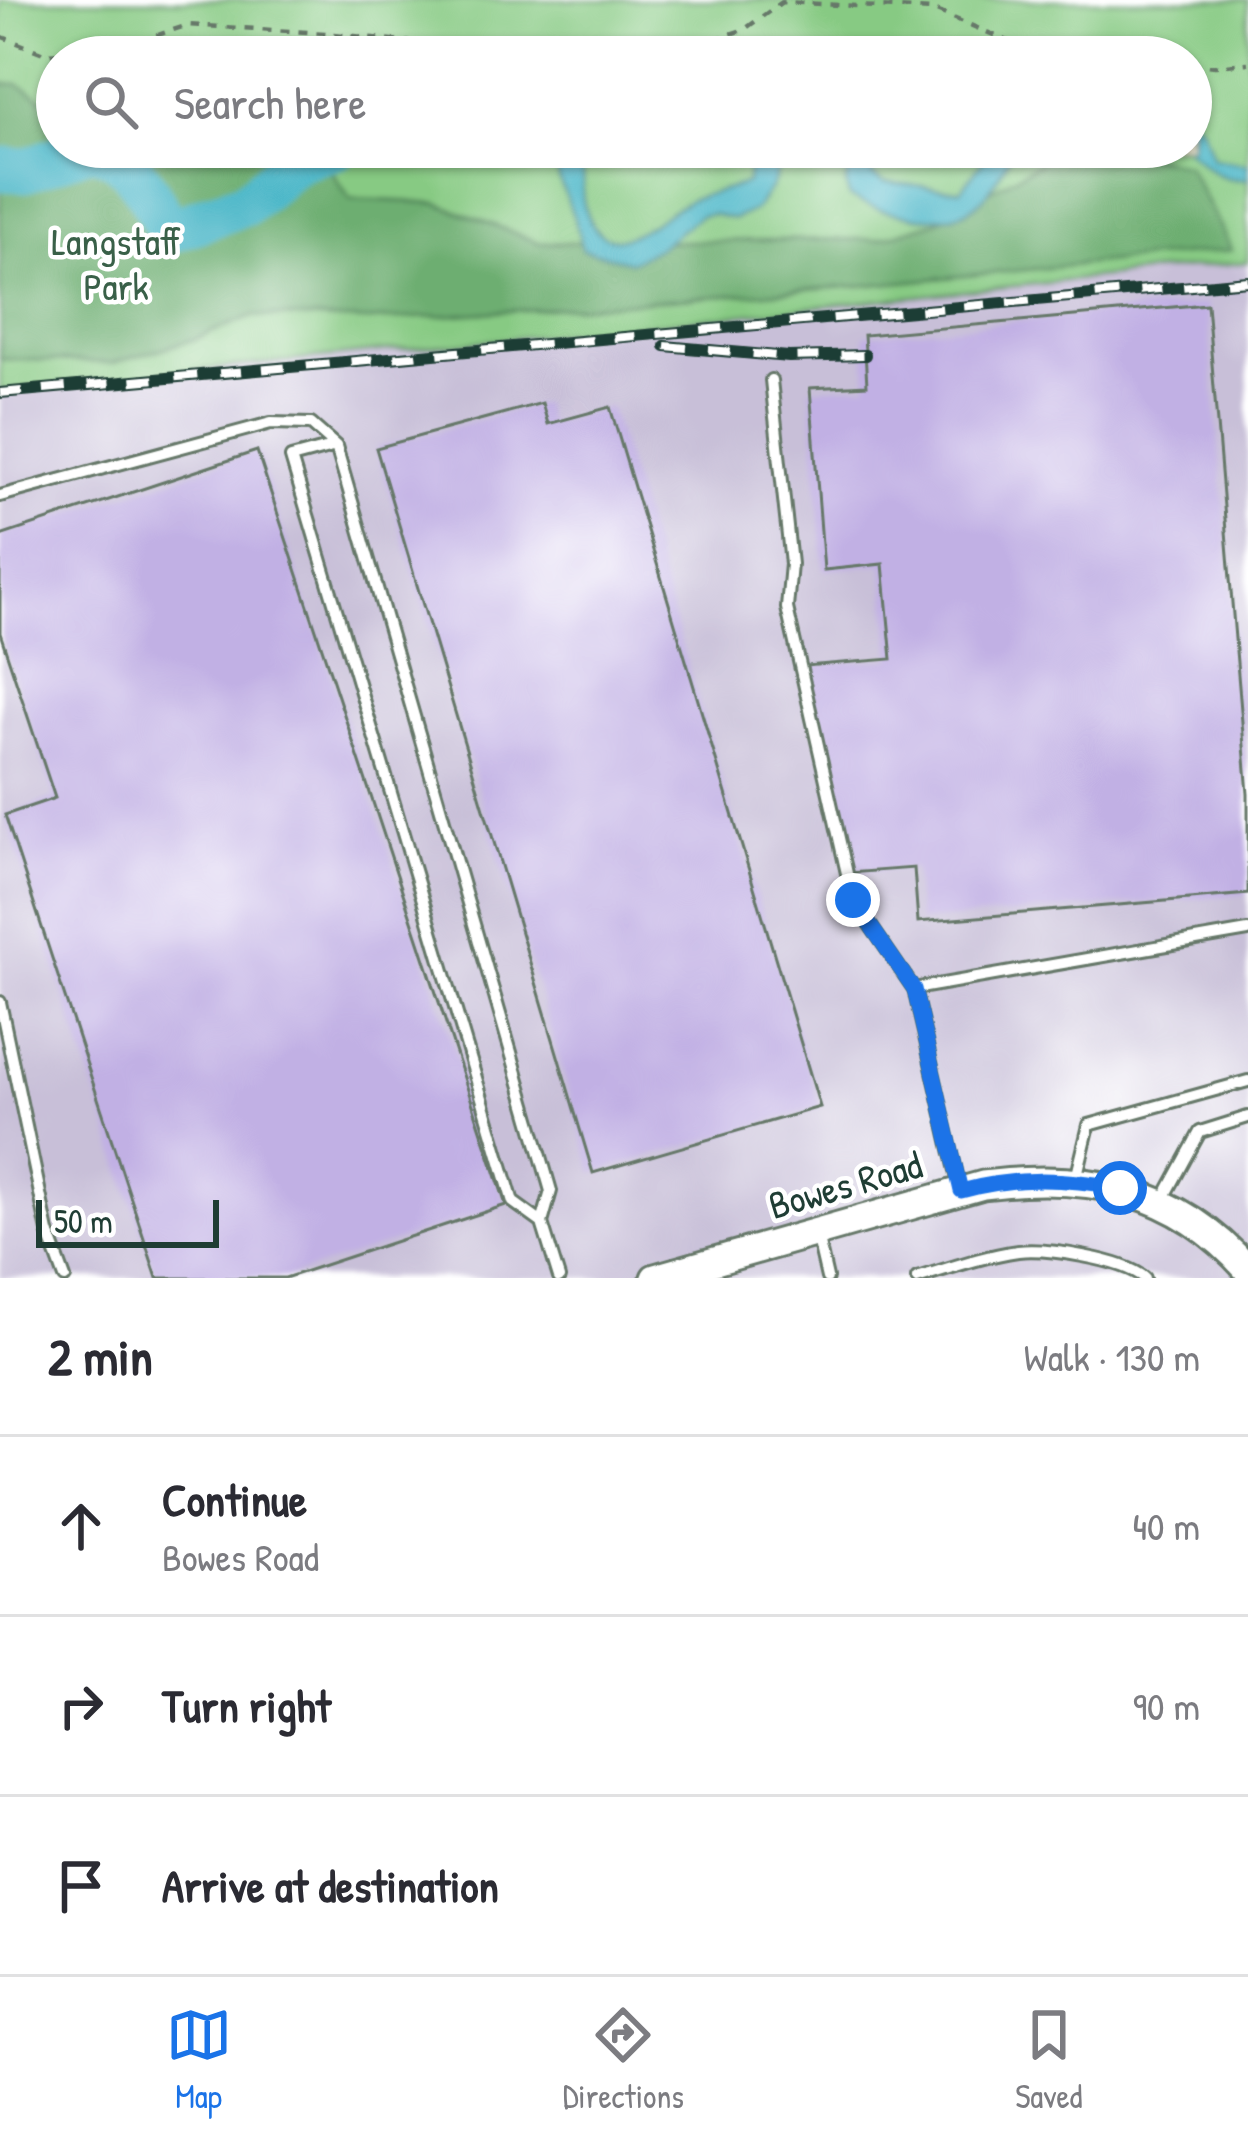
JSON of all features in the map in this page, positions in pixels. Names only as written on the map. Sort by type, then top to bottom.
[{"type":"street","name":"Bowes Road","points":[[655,1278],[732,1268],[817,1232],[961,1191],[1030,1179],[1076,1180],[1162,1203],[1200,1225],[1248,1270]]},
{"type":"lane","points":[[771,380],[790,564],[787,608],[853,900],[914,989],[961,1191]]},
{"type":"lane","points":[[0,496],[271,423],[311,424],[336,446],[551,1191],[542,1223],[559,1278]]},
{"type":"lane","points":[[336,446],[291,458],[513,1202],[542,1223]]},
{"type":"lane","points":[[914,989],[1248,931]]},
{"type":"lane","points":[[0,1002],[48,1232],[65,1278]]},
{"type":"lane","points":[[1076,1180],[1089,1125],[1248,1081]]},
{"type":"lane","points":[[1162,1203],[1200,1132],[1248,1117]]},
{"type":"lane","points":[[817,1232],[827,1278]]},
{"type":"lane","points":[[917,1278],[1022,1250],[1096,1259],[1136,1270],[1144,1278]]},
{"type":"path","points":[[725,36],[746,29],[782,1],[934,10],[996,36]]},
{"type":"path","points":[[155,36],[188,25],[355,36]]},
{"type":"path","points":[[0,35],[36,50]]},
{"type":"path","points":[[1212,66],[1248,63]]},
{"type":"shaded area","points":[[1248,262],[1248,1278],[0,1278],[0,391]]},
{"type":"green space","name":"Langstaff Park","points":[[0,0],[1248,0],[1248,262],[0,391]]},
{"type":"green space","points":[[0,84],[18,84],[36,95],[36,168],[330,168],[350,199],[437,203],[540,243],[879,239],[938,221],[1030,168],[1189,168],[1232,250],[859,286],[370,321],[252,316],[113,363],[0,359]]},
{"type":"water","points":[[1212,155],[1248,164],[1248,179],[1220,175],[1209,168]]},
{"type":"water","points":[[265,168],[308,168],[230,230],[196,222]]},
{"type":"water","points":[[582,168],[583,199],[594,228],[606,237],[619,238],[692,199],[747,183],[748,168],[779,168],[755,210],[734,219],[699,216],[659,247],[630,262],[582,249],[556,169]]},
{"type":"water","points":[[850,168],[874,168],[872,175],[884,182],[961,190],[977,168],[1002,168],[978,203],[932,218],[879,209],[849,197]]},
{"type":"building","points":[[1207,304],[1248,794],[1248,894],[918,922],[914,868],[849,873],[804,666],[892,659],[883,564],[824,570],[810,388],[867,385],[864,335]]},
{"type":"building","points":[[542,403],[548,424],[610,407],[820,1107],[593,1173],[376,448]]},
{"type":"building","points":[[257,451],[506,1205],[285,1278],[157,1278],[5,815],[55,798],[0,633],[0,536]]},
{"type":"waterway","points":[[0,169],[36,166]]},
{"type":"waterway","points":[[130,168],[169,231],[246,203],[287,168]]},
{"type":"railway","points":[[0,393],[1248,281]]},
{"type":"railway","points":[[665,346],[789,357],[865,355]]},
{"type":"route","points":[[853,900],[914,989],[961,1191],[1030,1179],[1120,1188]]}]
